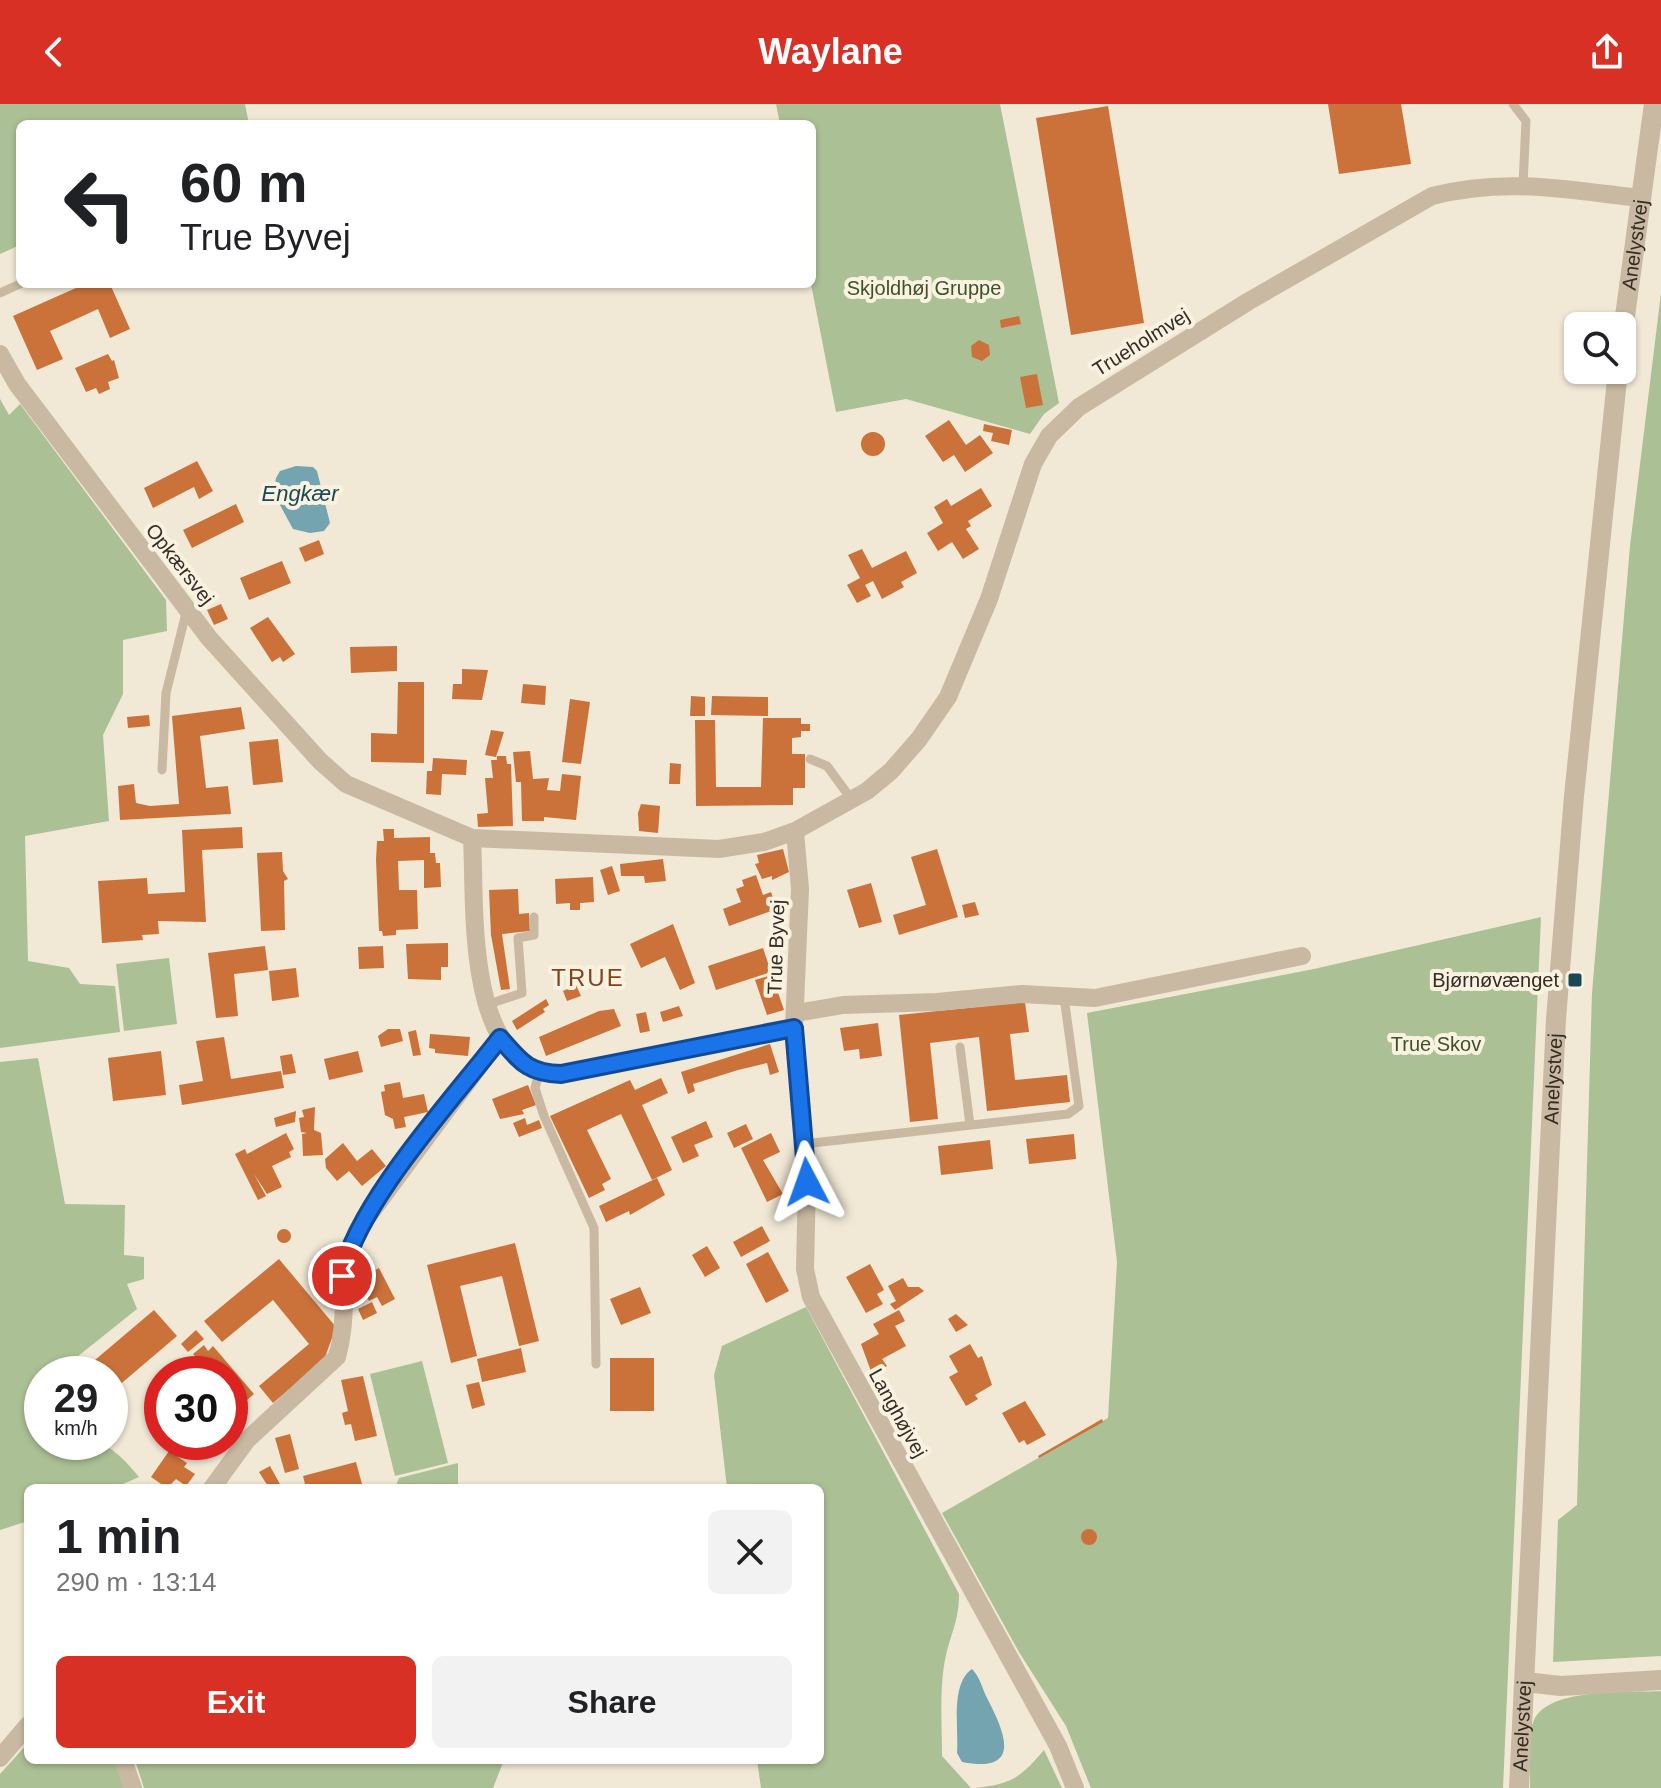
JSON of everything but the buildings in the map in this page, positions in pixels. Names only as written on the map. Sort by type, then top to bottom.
[{"type":"street","name":"Anelystvej","points":[[1625,312],[1654,104]]},
{"type":"street","name":"Trueholmvej","points":[[860,796],[891,771],[919,739],[948,697],[989,599],[1033,464],[1049,436],[1066,418],[1249,301],[1410,206],[1459,189],[1523,184],[1640,198]]},
{"type":"street","name":"Opkærsvej","points":[[0,354],[8,382],[187,609],[242,676],[346,784],[472,838]]},
{"type":"street","name":"Anelystvej","points":[[1519,1788],[1547,1155],[1556,1019],[1574,796],[1617,384]]},
{"type":"street","points":[[860,796],[795,831],[764,842],[719,849],[472,838],[477,930],[486,1005],[500,1038],[522,1063],[539,1073],[561,1074],[795,1021],[843,1005],[937,1002],[1022,994],[1095,998],[1133,993],[1302,956]]},
{"type":"street","name":"True Byvej","points":[[795,831],[800,889],[795,1021]]},
{"type":"street","name":"Langhøjvej","points":[[795,1021],[804,1144],[805,1269],[811,1297],[1058,1746],[1075,1788]]},
{"type":"street","points":[[215,1484],[247,1440],[337,1357],[342,1340],[342,1276],[347,1252],[358,1230],[500,1038]]},
{"type":"street","points":[[1525,1682],[1561,1686],[1661,1680]]},
{"type":"street","points":[[0,1758],[24,1730]]},
{"type":"street","points":[[124,1764],[133,1788]]},
{"type":"lane","points":[[1513,104],[1526,121],[1523,184]]},
{"type":"lane","points":[[162,770],[166,693],[187,609]]},
{"type":"lane","points":[[810,759],[827,766],[860,796]]},
{"type":"lane","points":[[486,1005],[522,993],[518,938],[534,935],[534,917]]},
{"type":"lane","points":[[804,1144],[1068,1114],[1079,1106],[1064,997]]},
{"type":"lane","points":[[960,1047],[970,1125]]},
{"type":"lane","points":[[539,1073],[535,1088],[544,1116],[594,1228],[596,1364]]},
{"type":"green space","points":[[0,104],[245,104],[248,120],[16,120],[16,247],[0,254]]},
{"type":"green space","name":"Skjoldhøj Gruppe","points":[[776,104],[1000,104],[1059,403],[1044,414],[1030,434],[906,399],[836,412],[812,288],[816,288],[816,120],[779,120]]},
{"type":"green space","points":[[1661,293],[1661,1656],[1553,1662],[1558,1520],[1577,1505],[1592,993],[1630,546]]},
{"type":"green space","points":[[0,399],[9,415],[20,404],[166,600],[167,631],[123,640],[123,694],[103,735],[109,821],[25,836],[28,961],[69,968],[80,984],[115,986],[120,1032],[0,1048]]},
{"type":"green space","name":"True Skov","points":[[1541,917],[1503,1788],[1091,1788],[1066,1726],[1019,1652],[942,1513],[1108,1418],[1117,1262],[1087,1013],[1314,969]]},
{"type":"green space","points":[[169,958],[177,1024],[124,1031],[116,964]]},
{"type":"green space","points":[[38,1058],[65,1204],[125,1205],[124,1255],[144,1257],[144,1279],[127,1284],[137,1309],[78,1356],[24,1356],[24,1460],[124,1460],[139,1477],[123,1484],[24,1484],[24,1522],[0,1530],[0,1062]]},
{"type":"green space","points":[[806,1307],[959,1594],[942,1680],[942,1756],[971,1788],[761,1788],[758,1764],[824,1764],[824,1484],[727,1484],[714,1375],[722,1346]]},
{"type":"green space","points":[[422,1361],[448,1463],[395,1476],[370,1374]]},
{"type":"green space","points":[[458,1463],[458,1484],[397,1484],[399,1478]]},
{"type":"green space","points":[[1661,1691],[1661,1788],[1530,1788],[1530,1736],[1534,1720],[1542,1709],[1572,1697],[1591,1694]]},
{"type":"green space","points":[[24,1747],[24,1764],[116,1764],[125,1788],[0,1788],[0,1774]]},
{"type":"green space","points":[[1044,1750],[1062,1788],[975,1788],[1007,1782]]},
{"type":"green space","points":[[136,1764],[502,1764],[493,1788],[144,1788]]},
{"type":"water","name":"Engkær","points":[[296,466],[313,467],[317,471],[330,523],[324,531],[310,533],[293,529],[274,494],[280,471]]},
{"type":"water","points":[[972,1669],[1003,1736],[1002,1756],[994,1762],[962,1762],[957,1753],[958,1696],[965,1676]]},
{"type":"place","name":"Bjørnøvænget","points":[[1575,980]]},
{"type":"district","name":"TRUE","points":[[588,978]]},
{"type":"route","points":[[342,1276],[347,1252],[375,1202],[500,1038],[522,1063],[539,1073],[561,1074],[794,1028],[807,1182]]}]
